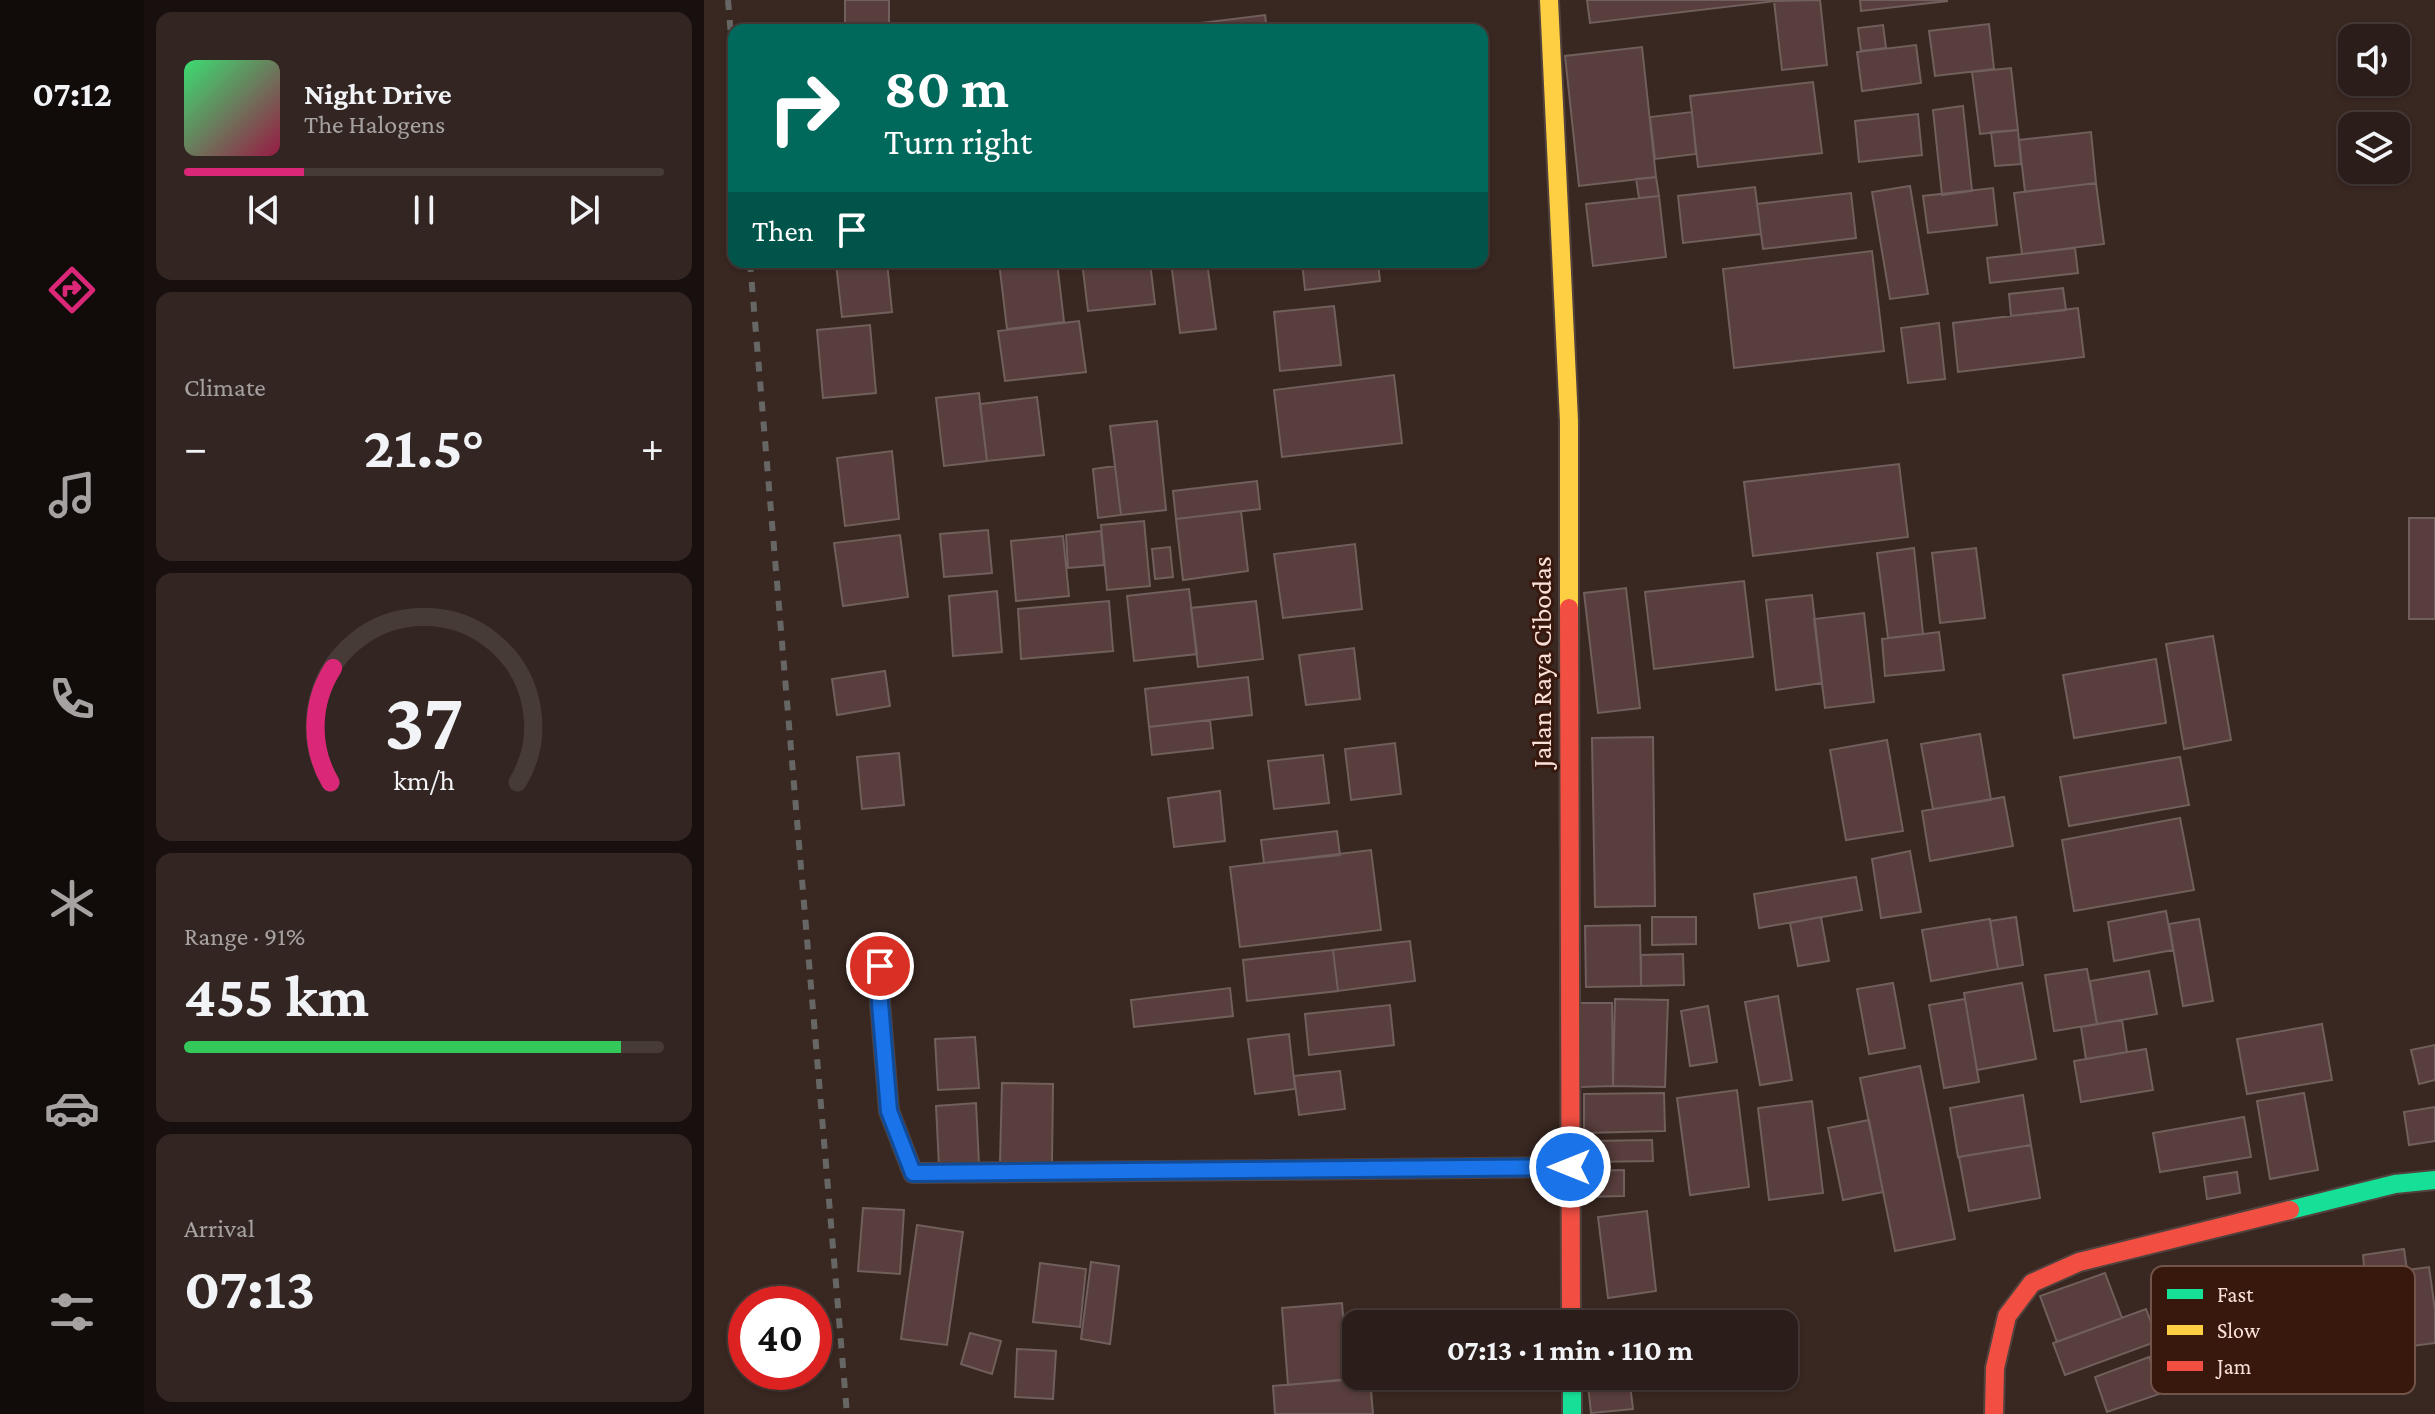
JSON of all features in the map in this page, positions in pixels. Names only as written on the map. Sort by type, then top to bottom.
[{"type":"main road","name":"Jalan Raya Cibodas","points":[[1549,0],[1569,421],[1571,1310]]},
{"type":"main road","points":[[880,966],[889,1111],[913,1173],[1570,1167]]},
{"type":"main road","points":[[1994,1414],[1995,1368],[2007,1316],[2032,1283],[2079,1262],[2395,1184],[2435,1180]]},
{"type":"main road","points":[[1572,1390],[1572,1414]]},
{"type":"building","points":[[845,0],[889,0],[889,24],[845,24]]},
{"type":"building","points":[[1587,0],[1785,0],[1590,23]]},
{"type":"building","points":[[1820,0],[1827,65],[1782,70],[1774,1]]},
{"type":"building","points":[[1860,0],[1947,0],[1947,1],[1861,11]]},
{"type":"building","points":[[1265,15],[1266,24],[1192,24]]},
{"type":"building","points":[[1989,24],[1994,69],[1935,76],[1929,31]]},
{"type":"building","points":[[1883,25],[1886,48],[1861,51],[1858,28]]},
{"type":"building","points":[[1916,45],[1921,83],[1862,91],[1857,52]]},
{"type":"building","points":[[1642,47],[1656,177],[1579,186],[1565,56]]},
{"type":"building","points":[[2011,68],[2018,130],[1980,134],[1972,72]]},
{"type":"building","points":[[1813,82],[1822,153],[1698,167],[1690,96]]},
{"type":"building","points":[[1963,106],[1972,191],[1942,195],[1933,110]]},
{"type":"building","points":[[1692,112],[1696,154],[1655,159],[1650,117]]},
{"type":"building","points":[[1918,114],[1922,155],[1859,162],[1855,121]]},
{"type":"building","points":[[2018,130],[2021,164],[1995,166],[1991,132]]},
{"type":"building","points":[[2091,132],[2096,183],[2025,192],[2019,140]]},
{"type":"building","points":[[1656,177],[1659,196],[1639,198],[1636,179]]},
{"type":"building","points":[[2096,183],[2104,244],[2022,254],[2014,193]]},
{"type":"building","points":[[1910,186],[1928,294],[1890,299],[1872,192]]},
{"type":"building","points":[[1755,187],[1761,234],[1683,243],[1678,196]]},
{"type":"building","points":[[1993,188],[1997,225],[1928,233],[1923,196]]},
{"type":"building","points":[[1851,193],[1856,238],[1763,249],[1757,204]]},
{"type":"building","points":[[1659,196],[1666,257],[1593,266],[1586,204]]},
{"type":"building","points":[[2075,248],[2078,273],[1990,283],[1987,258]]},
{"type":"building","points":[[1872,251],[1884,351],[1734,368],[1723,269]]},
{"type":"building","points":[[836,268],[888,268],[892,312],[842,317]]},
{"type":"building","points":[[1000,268],[1058,268],[1064,322],[1007,329]]},
{"type":"building","points":[[1083,268],[1151,268],[1155,304],[1088,311]]},
{"type":"building","points":[[1172,268],[1208,268],[1216,329],[1180,333]]},
{"type":"building","points":[[1303,268],[1379,268],[1380,281],[1305,290]]},
{"type":"building","points":[[2063,288],[2066,310],[2011,316],[2009,294]]},
{"type":"building","points":[[1334,306],[1341,365],[1280,371],[1274,312]]},
{"type":"building","points":[[2078,308],[2084,357],[1958,372],[1953,323]]},
{"type":"building","points":[[1079,321],[1086,372],[1005,381],[998,331]]},
{"type":"building","points":[[1939,323],[1945,379],[1908,383],[1901,328]]},
{"type":"building","points":[[870,325],[876,393],[823,398],[817,330]]},
{"type":"building","points":[[1394,375],[1402,443],[1282,457],[1274,390]]},
{"type":"building","points":[[979,393],[987,461],[944,466],[936,398]]},
{"type":"building","points":[[1037,397],[1044,455],[987,461],[980,404]]},
{"type":"building","points":[[1157,421],[1166,510],[1121,515],[1110,426]]},
{"type":"building","points":[[892,451],[899,519],[845,526],[837,458]]},
{"type":"building","points":[[1899,464],[1908,537],[1753,556],[1744,482]]},
{"type":"building","points":[[1115,466],[1121,515],[1098,518],[1093,469]]},
{"type":"building","points":[[1257,481],[1260,509],[1176,519],[1173,491]]},
{"type":"building","points":[[1241,511],[1248,571],[1183,580],[1176,519]]},
{"type":"building","points":[[2409,518],[2435,518],[2435,619],[2409,619]]},
{"type":"building","points":[[1144,521],[1150,586],[1107,590],[1101,525]]},
{"type":"building","points":[[988,530],[992,573],[944,577],[940,534]]},
{"type":"building","points":[[1101,531],[1104,565],[1068,568],[1066,535]]},
{"type":"building","points":[[900,535],[908,597],[843,606],[834,543]]},
{"type":"building","points":[[1063,536],[1069,596],[1016,601],[1011,541]]},
{"type":"building","points":[[1355,544],[1362,609],[1283,618],[1274,554]]},
{"type":"building","points":[[1170,547],[1173,577],[1155,579],[1152,549]]},
{"type":"building","points":[[1914,548],[1923,634],[1888,638],[1877,553]]},
{"type":"building","points":[[1976,548],[1985,618],[1940,623],[1932,553]]},
{"type":"building","points":[[1744,581],[1753,657],[1654,669],[1645,592]]},
{"type":"building","points":[[1626,588],[1640,708],[1598,713],[1584,593]]},
{"type":"building","points":[[1189,589],[1197,654],[1134,661],[1127,596]]},
{"type":"building","points":[[997,591],[1002,652],[953,656],[949,596]]},
{"type":"building","points":[[1812,595],[1822,683],[1776,690],[1766,600]]},
{"type":"building","points":[[1109,601],[1113,651],[1021,659],[1018,609]]},
{"type":"building","points":[[1256,601],[1263,659],[1198,667],[1191,608]]},
{"type":"building","points":[[1864,613],[1874,702],[1825,708],[1814,619]]},
{"type":"building","points":[[1939,632],[1944,670],[1885,676],[1882,639]]},
{"type":"building","points":[[2213,636],[2231,740],[2184,749],[2166,644]]},
{"type":"building","points":[[1354,648],[1360,699],[1306,705],[1299,655]]},
{"type":"building","points":[[2156,659],[2166,723],[2074,738],[2063,675]]},
{"type":"building","points":[[885,671],[890,706],[837,715],[832,679]]},
{"type":"building","points":[[1248,677],[1252,715],[1149,727],[1145,689]]},
{"type":"building","points":[[1210,720],[1213,748],[1152,755],[1149,727]]},
{"type":"building","points":[[1980,734],[1991,800],[1933,809],[1921,744]]},
{"type":"building","points":[[1653,737],[1655,906],[1595,907],[1592,738]]},
{"type":"building","points":[[1887,740],[1903,831],[1846,840],[1830,750]]},
{"type":"building","points":[[1395,743],[1401,794],[1351,800],[1345,749]]},
{"type":"building","points":[[899,753],[904,805],[862,809],[857,757]]},
{"type":"building","points":[[1323,755],[1329,803],[1274,809],[1268,761]]},
{"type":"building","points":[[2180,757],[2189,805],[2069,826],[2060,777]]},
{"type":"building","points":[[1220,791],[1225,841],[1174,847],[1168,798]]},
{"type":"building","points":[[2004,797],[2013,846],[1930,861],[1922,811]]},
{"type":"building","points":[[2180,818],[2194,890],[2074,911],[2062,840]]},
{"type":"building","points":[[1337,831],[1340,855],[1264,863],[1261,840]]},
{"type":"building","points":[[1371,850],[1381,930],[1240,947],[1230,867]]},
{"type":"building","points":[[1910,851],[1921,912],[1881,918],[1872,859]]},
{"type":"building","points":[[1856,877],[1862,910],[1759,928],[1754,894]]},
{"type":"building","points":[[2166,911],[2173,950],[2114,961],[2108,922]]},
{"type":"building","points":[[1652,917],[1696,917],[1696,944],[1652,945]]},
{"type":"building","points":[[1821,917],[1829,961],[1798,966],[1790,923]]},
{"type":"building","points":[[2016,917],[2023,965],[1998,969],[1990,921]]},
{"type":"building","points":[[1990,919],[1998,969],[1931,981],[1922,930]]},
{"type":"building","points":[[2199,919],[2213,1001],[2183,1006],[2169,924]]},
{"type":"building","points":[[1640,925],[1641,986],[1586,987],[1585,926]]},
{"type":"building","points":[[1410,941],[1415,981],[1338,991],[1333,950]]},
{"type":"building","points":[[1333,950],[1338,991],[1247,1001],[1243,960]]},
{"type":"building","points":[[1683,954],[1684,985],[1641,986],[1641,955]]},
{"type":"building","points":[[2087,969],[2097,1024],[2054,1031],[2045,975]]},
{"type":"building","points":[[2149,971],[2157,1014],[2097,1024],[2090,981]]},
{"type":"building","points":[[1893,983],[1905,1048],[1869,1054],[1857,989]]},
{"type":"building","points":[[2022,983],[2036,1059],[1977,1070],[1964,993]]},
{"type":"building","points":[[1230,988],[1233,1016],[1134,1027],[1131,1000]]},
{"type":"building","points":[[1778,996],[1792,1080],[1760,1085],[1745,1002]]},
{"type":"building","points":[[1615,999],[1668,1000],[1665,1087],[1613,1086]]},
{"type":"building","points":[[1965,999],[1979,1082],[1944,1088],[1929,1005]]},
{"type":"building","points":[[1579,1003],[1612,1003],[1613,1086],[1580,1087]]},
{"type":"building","points":[[1390,1005],[1394,1045],[1309,1055],[1305,1014]]},
{"type":"building","points":[[1708,1006],[1717,1062],[1690,1066],[1681,1011]]},
{"type":"building","points":[[2122,1020],[2127,1052],[2086,1059],[2081,1027]]},
{"type":"building","points":[[2322,1024],[2332,1080],[2247,1094],[2237,1039]]},
{"type":"building","points":[[1289,1034],[1295,1089],[1255,1094],[1248,1039]]},
{"type":"building","points":[[975,1037],[979,1088],[938,1090],[935,1039]]},
{"type":"building","points":[[2435,1045],[2435,1080],[2419,1084],[2411,1050]]},
{"type":"building","points":[[2146,1049],[2153,1090],[2081,1102],[2074,1061]]},
{"type":"building","points":[[1920,1066],[1955,1239],[1895,1251],[1860,1078]]},
{"type":"building","points":[[1340,1071],[1345,1109],[1299,1115],[1294,1076]]},
{"type":"building","points":[[1002,1083],[1053,1084],[1052,1163],[1000,1162]]},
{"type":"building","points":[[1737,1090],[1749,1187],[1690,1195],[1677,1098]]},
{"type":"building","points":[[1664,1093],[1665,1131],[1584,1133],[1584,1094]]},
{"type":"building","points":[[2304,1093],[2318,1170],[2270,1179],[2257,1101]]},
{"type":"building","points":[[2023,1095],[2031,1145],[1958,1157],[1950,1108]]},
{"type":"building","points":[[1812,1101],[1823,1193],[1769,1200],[1758,1108]]},
{"type":"building","points":[[976,1103],[979,1164],[939,1166],[936,1106]]},
{"type":"building","points":[[2435,1107],[2435,1141],[2409,1145],[2404,1112]]},
{"type":"building","points":[[2244,1117],[2251,1157],[2160,1172],[2153,1133]]},
{"type":"building","points":[[1869,1120],[1883,1192],[1843,1200],[1828,1128]]},
{"type":"building","points":[[1652,1140],[1653,1161],[1591,1162],[1590,1141]]},
{"type":"building","points":[[2031,1145],[2040,1198],[1969,1211],[1959,1157]]},
{"type":"building","points":[[1624,1170],[1624,1196],[1581,1197],[1580,1171]]},
{"type":"building","points":[[2237,1172],[2240,1193],[2207,1199],[2204,1177]]},
{"type":"building","points":[[863,1208],[904,1210],[900,1274],[858,1271]]},
{"type":"building","points":[[1647,1211],[1656,1291],[1608,1298],[1598,1217]]},
{"type":"building","points":[[917,1225],[963,1232],[947,1345],[901,1339]]},
{"type":"building","points":[[2404,1249],[2406,1266],[2364,1266],[2363,1255]]},
{"type":"building","points":[[1091,1262],[1119,1266],[1110,1344],[1081,1339]]},
{"type":"building","points":[[1040,1263],[1086,1269],[1080,1327],[1033,1322]]},
{"type":"building","points":[[2429,1267],[2435,1310],[2435,1343],[2415,1346],[2415,1269]]},
{"type":"building","points":[[2105,1273],[2122,1318],[2057,1342],[2040,1296]]},
{"type":"building","points":[[1342,1303],[1342,1380],[1288,1385],[1282,1308]]},
{"type":"building","points":[[2146,1309],[2151,1322],[2151,1344],[2065,1375],[2053,1343]]},
{"type":"building","points":[[970,1333],[1001,1341],[992,1374],[961,1364]]},
{"type":"building","points":[[1017,1349],[1056,1351],[1053,1399],[1015,1397]]},
{"type":"building","points":[[2149,1357],[2151,1394],[2159,1394],[2107,1412],[2095,1377]]},
{"type":"building","points":[[1342,1380],[1342,1390],[1371,1390],[1373,1414],[1275,1414],[1273,1386]]},
{"type":"building","points":[[1589,1390],[1631,1390],[1633,1409],[1591,1413]]},
{"type":"railway","points":[[728,0],[730,24]]},
{"type":"railway","points":[[751,268],[847,1414]]},
{"type":"traffic: fast","points":[[2290,1210],[2395,1184],[2435,1180]]},
{"type":"traffic: fast","points":[[1572,1390],[1572,1414]]},
{"type":"traffic: slow","points":[[1549,0],[1569,421],[1569,608]]},
{"type":"traffic: slow","points":[[880,966],[889,1111],[913,1173],[1273,1170]]},
{"type":"traffic: jam","points":[[1569,608],[1571,1310]]},
{"type":"traffic: jam","points":[[1273,1170],[1570,1167]]},
{"type":"traffic: jam","points":[[1994,1414],[1995,1368],[2007,1316],[2032,1283],[2079,1262],[2290,1210]]},
{"type":"route","points":[[880,966],[889,1111],[913,1173],[1570,1167]]}]
